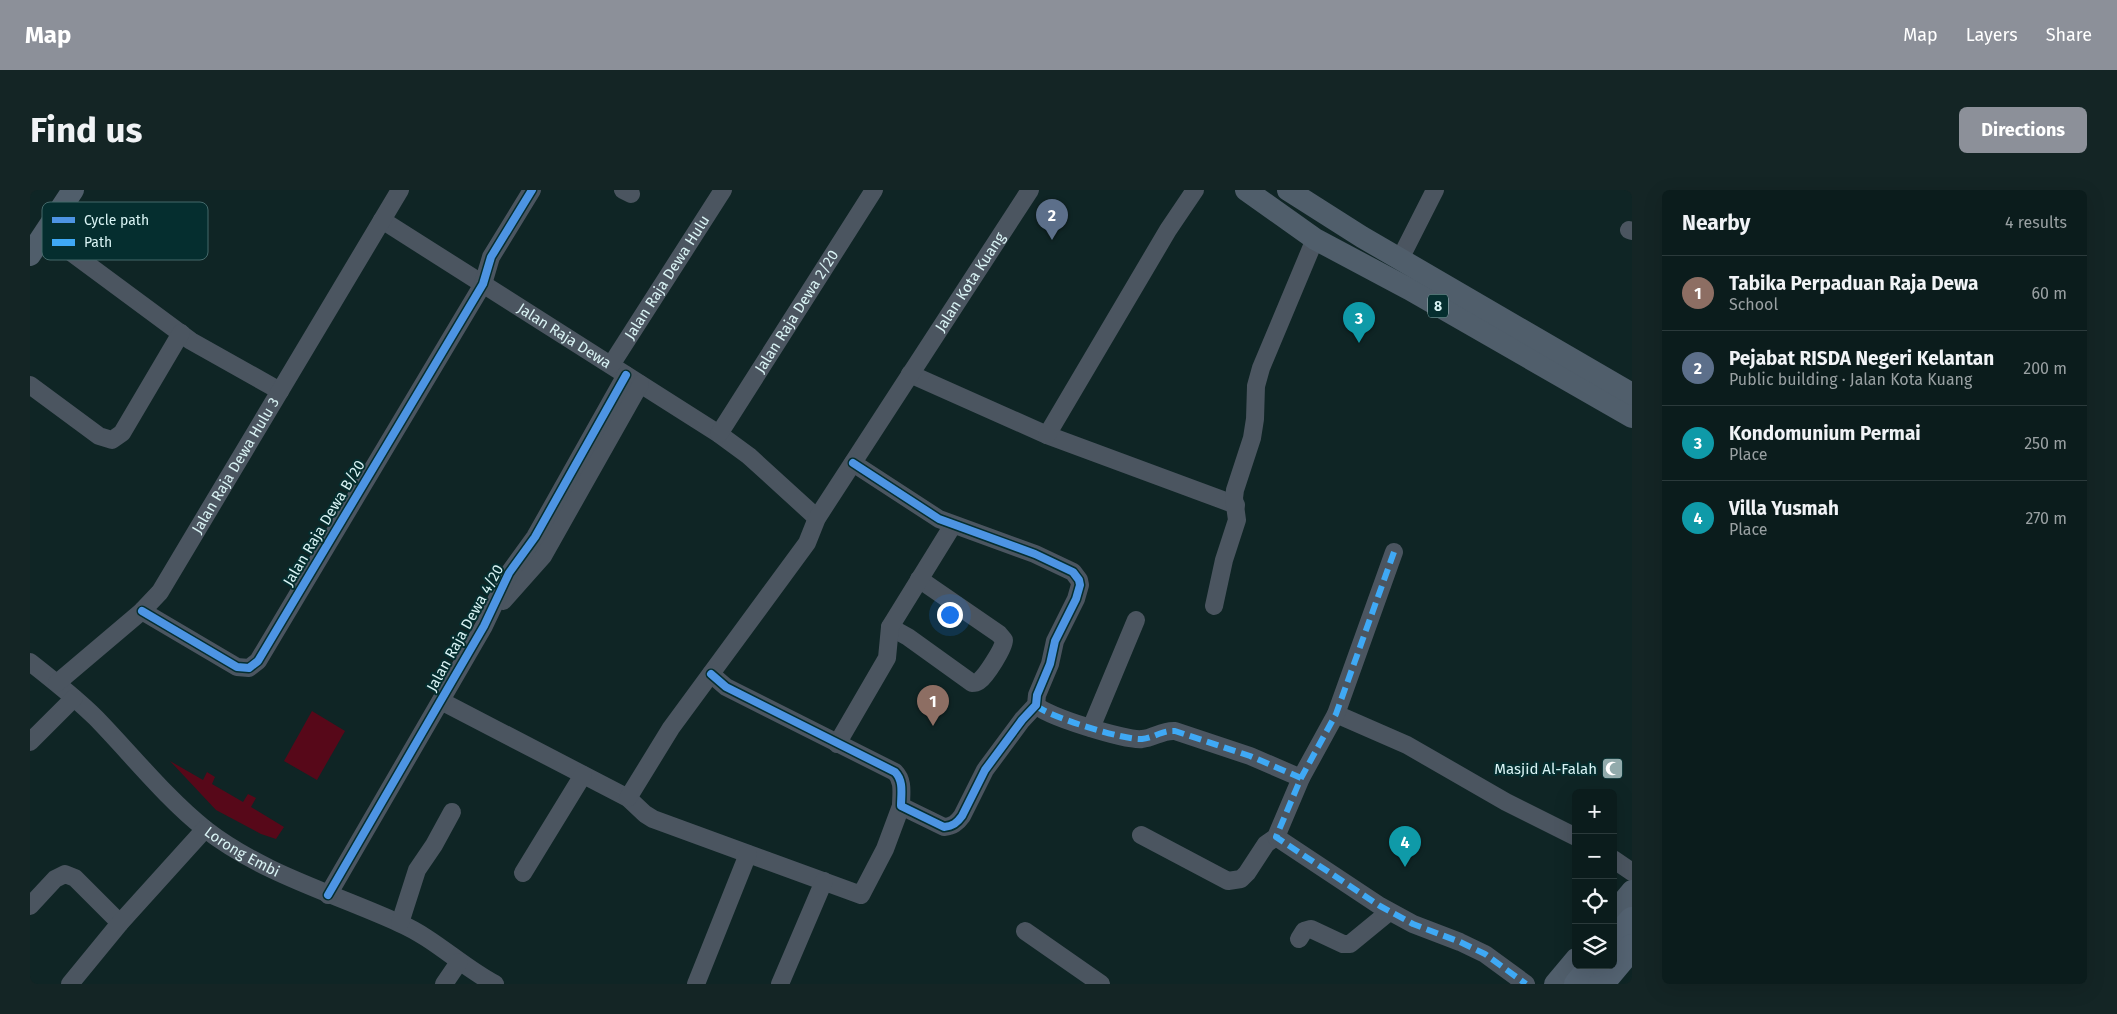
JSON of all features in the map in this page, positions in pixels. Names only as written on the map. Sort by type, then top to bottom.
[{"type":"highway","points":[[1617,937],[1632,920]]},
{"type":"highway","points":[[1600,984],[1632,947]]},
{"type":"highway","points":[[1577,984],[1590,969]]},
{"type":"main road","points":[[65,202],[73,190]]},
{"type":"main road","name":"8","points":[[1246,190],[1315,239],[1409,289],[1632,417]]},
{"type":"main road","points":[[1295,194],[1319,222],[1320,230],[1315,239]]},
{"type":"main road","name":"8","points":[[1295,194],[1400,259],[1632,394]]},
{"type":"main road","points":[[30,255],[42,236]]},
{"type":"main road","points":[[1617,909],[1632,891]]},
{"type":"main road","points":[[1555,984],[1572,964]]},
{"type":"street","points":[[382,220],[400,190]]},
{"type":"street","points":[[483,284],[491,257],[532,190]]},
{"type":"street","name":"Jalan Raja Dewa Hulu","points":[[611,365],[723,190]]},
{"type":"street","name":"Jalan Raja Dewa 2/20","points":[[719,434],[874,190]]},
{"type":"street","name":"Jalan Kota Kuang","points":[[628,798],[671,728],[807,543],[817,518],[1030,190]]},
{"type":"street","points":[[1047,435],[1168,230],[1195,190]]},
{"type":"street","points":[[1400,259],[1435,190]]},
{"type":"street","name":"Jalan Raja Dewa","points":[[382,220],[719,434],[749,456],[817,518]]},
{"type":"street","name":"Jalan Raja Dewa Hulu 3","points":[[58,684],[142,611],[165,584],[382,220]]},
{"type":"street","points":[[1214,606],[1224,560],[1237,520],[1235,490],[1252,438],[1256,386],[1261,368],[1315,239]]},
{"type":"street","points":[[81,260],[197,344],[280,391]]},
{"type":"street","name":"Jalan Raja Dewa B/20","points":[[142,611],[237,667],[249,668],[254,665],[483,284]]},
{"type":"street","points":[[30,385],[99,436],[112,440],[122,433],[181,333]]},
{"type":"street","points":[[910,374],[1047,435],[1236,505]]},
{"type":"street","name":"Jalan Raja Dewa 4/20","points":[[328,895],[484,626],[508,594],[543,556],[633,379]]},
{"type":"street","points":[[853,463],[926,512],[953,526],[1035,554],[1073,572],[1080,585],[1076,598],[1055,641],[1050,664],[1037,695],[1036,705],[1016,726],[985,770],[958,822],[944,827],[901,806]]},
{"type":"street","points":[[837,744],[887,658],[890,628],[953,526]]},
{"type":"street","points":[[1141,835],[1221,878],[1234,881],[1241,879],[1247,873],[1266,844],[1276,837],[1301,778],[1336,714],[1394,552]]},
{"type":"street","points":[[890,628],[908,637],[976,683],[982,678],[1002,648],[1004,640],[999,634],[919,579]]},
{"type":"street","points":[[1091,728],[1136,620]]},
{"type":"street","name":"Lorong Embi","points":[[30,662],[74,698],[205,829],[245,855],[283,876],[400,923],[495,984]]},
{"type":"street","points":[[440,701],[628,798],[644,814],[653,819],[861,895],[886,849],[901,806],[900,776],[726,687],[711,674]]},
{"type":"street","points":[[30,742],[74,698]]},
{"type":"street","points":[[1036,705],[1044,712],[1091,728],[1142,740],[1162,732],[1176,731],[1250,756],[1301,778]]},
{"type":"street","points":[[1336,714],[1407,745],[1506,802],[1572,835]]},
{"type":"street","points":[[523,873],[583,775]]},
{"type":"street","points":[[400,923],[417,870],[434,846],[452,812]]},
{"type":"street","points":[[70,984],[120,923],[205,829]]},
{"type":"street","points":[[1276,837],[1389,912],[1485,954],[1526,984]]},
{"type":"street","points":[[696,984],[748,854]]},
{"type":"street","points":[[1617,861],[1632,872]]},
{"type":"street","points":[[30,906],[55,878],[65,874],[75,878],[120,923]]},
{"type":"street","points":[[780,984],[824,881]]},
{"type":"street","points":[[1299,939],[1304,931],[1311,929],[1343,944],[1350,944],[1389,912]]},
{"type":"street","points":[[1025,931],[1101,984]]},
{"type":"street","points":[[444,984],[459,962]]},
{"type":"shaded area","points":[[312,711],[345,731],[317,780],[284,761]]},
{"type":"shaded area","points":[[170,761],[203,780],[207,772],[215,777],[212,784],[243,802],[248,794],[256,798],[251,807],[284,827],[276,839],[261,834],[216,810]]},
{"type":"marked path","points":[[1394,552],[1336,714],[1301,778],[1276,837],[1380,906],[1413,924],[1485,954],[1526,984]]},
{"type":"marked path","points":[[1036,705],[1043,710],[1070,721],[1134,739],[1142,739],[1175,731],[1250,756],[1301,778]]},
{"type":"cycle path","points":[[142,611],[237,667],[249,668],[258,661],[483,284],[491,257],[532,190]]},
{"type":"cycle path","points":[[328,895],[484,626],[509,573],[535,537],[626,375]]},
{"type":"cycle path","points":[[711,674],[726,687],[895,772],[901,784],[901,806],[944,827],[954,824],[962,816],[985,770],[1022,720],[1036,705],[1037,695],[1050,664],[1055,641],[1076,599],[1080,585],[1079,580],[1073,572],[1035,554],[939,519],[853,463]]},
{"type":"place","name":"Pejabat RISDA Negeri Kelantan","points":[[1052,240]]},
{"type":"place","name":"Kondomunium Permai","points":[[1359,343]]},
{"type":"place","name":"Tabika Perpaduan Raja Dewa","points":[[933,726]]},
{"type":"place","name":"Masjid Al-Falah","points":[[1613,769]]},
{"type":"place","name":"Villa Yusmah","points":[[1405,867]]}]
